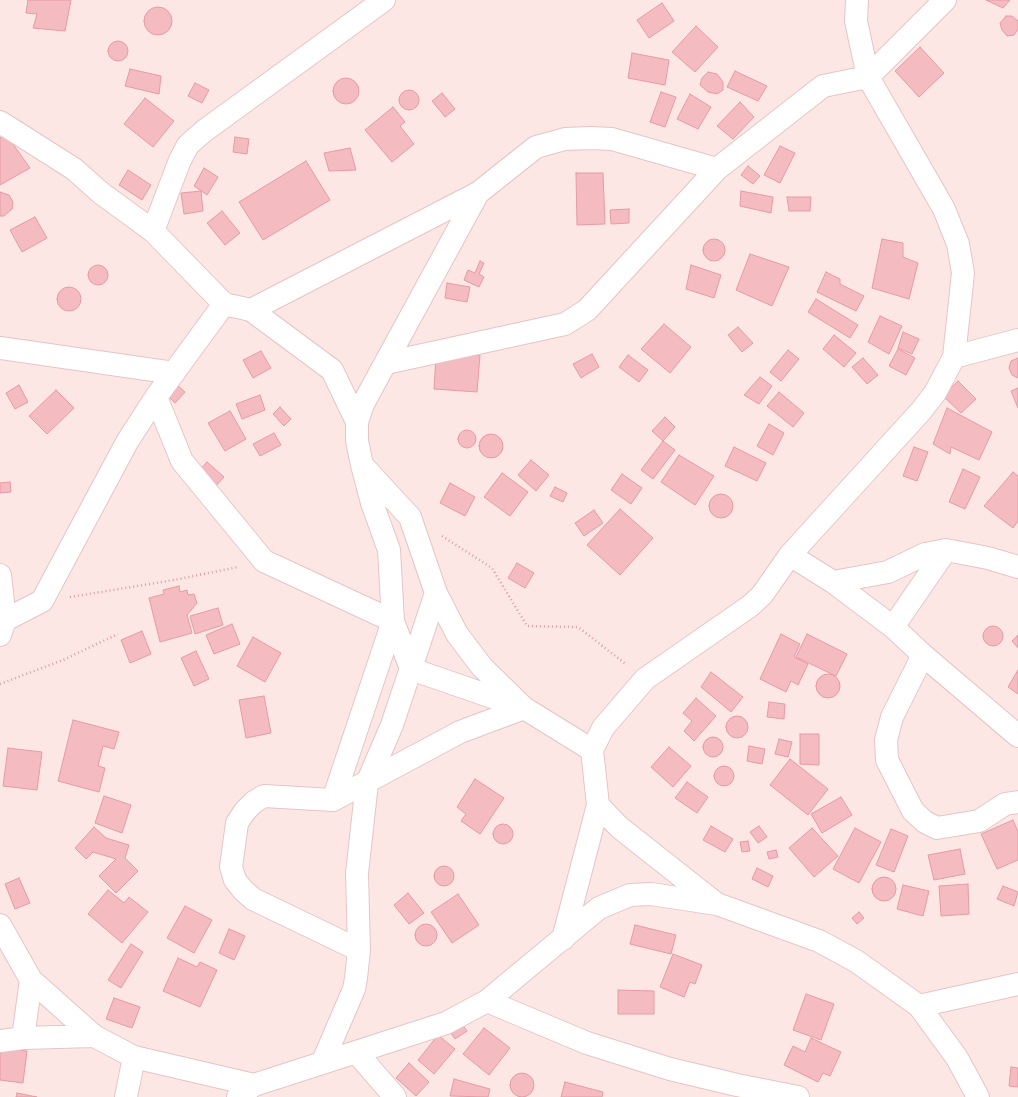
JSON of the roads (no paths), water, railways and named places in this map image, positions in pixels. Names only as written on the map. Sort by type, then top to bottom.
[{"type":"street","points":[[153,231],[180,160],[188,145],[204,131],[384,0]]},
{"type":"street","points":[[563,939],[598,805],[592,750],[603,728],[645,679],[750,606],[762,594],[790,555],[921,411],[935,393],[954,357],[963,274],[958,244],[944,209],[868,77],[856,20],[857,0]]},
{"type":"street","points":[[386,363],[565,324],[587,310],[718,168],[823,86],[868,77],[945,0]]},
{"type":"street","points":[[0,122],[74,169],[101,193],[153,231],[224,304],[251,310],[332,370],[357,422]]},
{"type":"street","points":[[251,310],[478,193],[536,147],[565,138],[612,139],[718,168]]},
{"type":"street","points":[[411,669],[393,621],[389,550],[372,503],[362,465],[357,441],[357,422],[363,404],[478,193]]},
{"type":"street","points":[[3,628],[42,601],[114,464],[156,397],[224,304]]},
{"type":"street","points":[[954,357],[1018,340]]},
{"type":"street","points":[[0,348],[174,373]]},
{"type":"street","points":[[156,397],[182,461],[264,561],[393,621]]},
{"type":"street","points":[[362,465],[410,517],[436,593],[461,640],[482,667],[524,708],[592,750]]},
{"type":"street","points":[[833,582],[888,572],[925,554],[946,550],[988,558],[1018,567]]},
{"type":"street","points":[[893,627],[946,550]]},
{"type":"street","points":[[790,555],[833,582],[893,627],[923,655],[1018,736]]},
{"type":"street","points":[[0,575],[3,628]]},
{"type":"street","points":[[323,1061],[354,989],[359,950],[358,873],[367,783],[392,725],[436,593]]},
{"type":"street","points":[[333,800],[393,621]]},
{"type":"street","points":[[923,655],[892,717],[886,740],[887,760],[913,811],[925,822],[937,828],[979,822],[1005,804],[1018,802]]},
{"type":"street","points":[[411,669],[524,708]]},
{"type":"street","points":[[359,950],[253,899],[243,890],[235,880],[231,867],[237,823],[254,802],[264,796],[333,800],[460,732],[524,708]]},
{"type":"street","points":[[598,805],[620,827],[717,904]]},
{"type":"street","points":[[0,925],[31,980],[94,1036],[134,1057],[246,1091],[323,1061],[446,1023],[487,1001],[599,908],[630,895],[651,894],[717,904],[819,941],[856,961],[919,1006],[957,1058],[978,1097]]},
{"type":"street","points":[[23,1038],[31,980]]},
{"type":"street","points":[[919,1006],[1018,984]]},
{"type":"street","points":[[487,1001],[587,1043],[662,1066],[737,1085],[798,1097]]},
{"type":"street","points":[[0,1041],[23,1038],[94,1036]]},
{"type":"street","points":[[356,1052],[395,1097]]},
{"type":"street","points":[[126,1097],[134,1057]]}]
